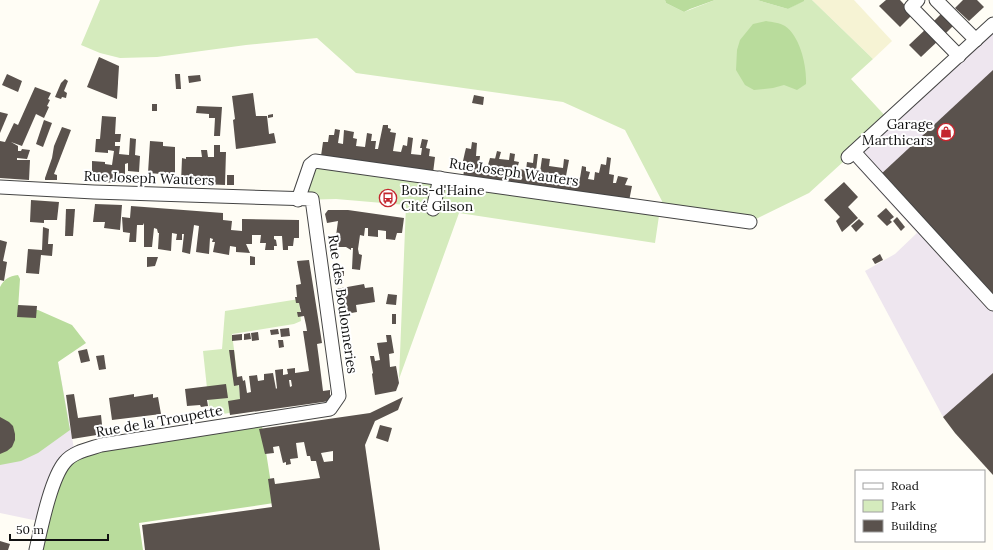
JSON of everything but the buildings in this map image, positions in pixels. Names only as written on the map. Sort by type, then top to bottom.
[{"type":"street","points":[[918,0],[911,7],[959,56]]},
{"type":"street","points":[[936,0],[976,40]]},
{"type":"street","points":[[993,24],[851,154],[993,304]]},
{"type":"street","name":"Rue Joseph Wauters","points":[[298,200],[310,165],[315,161],[750,222]]},
{"type":"street","points":[[433,209],[440,178]]},
{"type":"street","name":"Rue Joseph Wauters","points":[[0,187],[298,200],[312,199]]},
{"type":"street","name":"Rue des Boulonneries","points":[[312,199],[339,396],[330,409]]},
{"type":"street","name":"Rue de la Troupette","points":[[36,550],[54,481],[64,462],[75,454],[101,445],[330,409]]},
{"type":"shaded area","points":[[812,0],[854,0],[892,41],[873,59]]},
{"type":"shaded area","points":[[993,24],[993,470],[942,415],[865,271],[895,254],[917,233],[848,157]]},
{"type":"shaded area","points":[[58,362],[75,454],[43,522],[0,513],[0,392]]},
{"type":"green space","points":[[100,0],[665,0],[666,3],[684,12],[715,0],[757,0],[788,9],[804,0],[812,0],[873,59],[851,79],[889,120],[809,193],[750,222],[660,209],[655,243],[459,213],[399,379],[406,205],[336,199],[298,200],[310,165],[659,209],[662,201],[625,130],[563,102],[356,73],[317,38],[246,45],[157,57],[120,58],[100,53],[81,45]]},
{"type":"green space","points":[[665,0],[715,0],[684,12],[666,3]]},
{"type":"green space","points":[[757,0],[804,0],[804,1],[788,9]]},
{"type":"green space","points":[[766,21],[785,26],[795,37],[802,52],[806,84],[797,90],[784,85],[754,90],[745,85],[736,70],[737,50],[740,40],[753,24]]},
{"type":"green space","points":[[18,275],[20,279],[18,309],[38,310],[72,325],[86,343],[58,362],[70,430],[38,453],[21,461],[0,465],[0,287],[7,278]]},
{"type":"green space","points":[[299,299],[301,321],[294,324],[232,334],[242,411],[210,416],[203,351],[222,349],[225,311]]},
{"type":"green space","points":[[261,420],[274,503],[139,523],[143,550],[36,550],[54,481],[75,454]]},
{"type":"place","name":"Garage Marthicars","points":[[946,132]]},
{"type":"place","name":"Bois-d'Haine Cité Gilson","points":[[388,198]]}]
